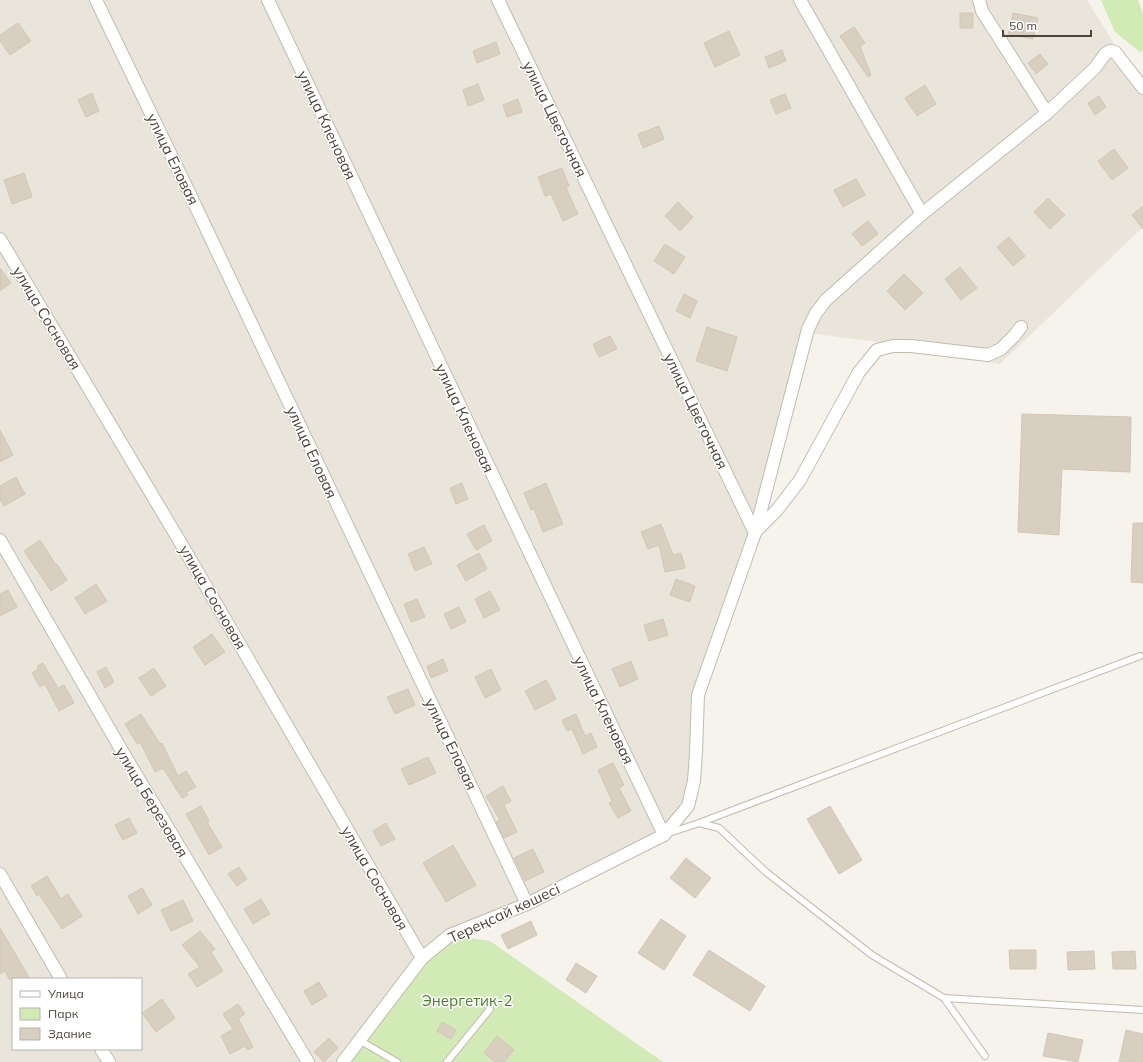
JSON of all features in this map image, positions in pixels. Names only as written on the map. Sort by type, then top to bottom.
[{"type":"street","name":"улица Еловая","points":[[96,0],[528,904]]},
{"type":"street","name":"улица Кленовая","points":[[268,0],[664,835]]},
{"type":"street","name":"улица Цветочная","points":[[498,0],[755,533]]},
{"type":"street","points":[[800,0],[922,214]]},
{"type":"street","points":[[979,0],[982,11],[1047,113]]},
{"type":"street","points":[[664,835],[688,806],[694,780],[696,760],[698,696],[755,533],[808,329],[816,313],[826,300],[922,214],[1047,113],[1094,68],[1105,54],[1110,51],[1115,52],[1143,88]]},
{"type":"street","name":"улица Сосновая","points":[[0,238],[189,557],[422,958]]},
{"type":"street","points":[[755,533],[777,510],[800,480],[859,372],[877,350],[893,346],[911,346],[988,355],[1001,349],[1021,327]]},
{"type":"street","name":"улица Березовая","points":[[0,540],[126,758],[308,1062]]},
{"type":"street","name":"Тереңсай көшесі","points":[[343,1062],[422,958],[450,935],[528,904],[664,835]]},
{"type":"street","points":[[0,874],[60,978]]},
{"type":"street","points":[[102,1050],[109,1062]]},
{"type":"lane","points":[[664,835],[1140,656]]},
{"type":"lane","points":[[699,823],[719,828],[766,872],[872,955],[944,998],[985,1056]]},
{"type":"lane","points":[[944,998],[1143,1010]]},
{"type":"lane","points":[[447,1062],[490,1009]]},
{"type":"lane","points":[[360,1040],[397,1062]]},
{"type":"shaded area","points":[[0,0],[1087,0],[1120,53],[1143,82],[1143,227],[1000,364],[870,341],[808,333],[756,534],[701,690],[687,794],[661,832],[450,935],[343,1062],[0,1062]]},
{"type":"green space","points":[[1101,0],[1138,0],[1143,14],[1143,49],[1141,53],[1115,32]]},
{"type":"green space","name":"Энергетик-2","points":[[450,935],[490,941],[663,1062],[343,1062],[422,958]]},
{"type":"building","points":[[960,13],[973,13],[973,28],[960,28]]},
{"type":"building","points":[[1013,13],[1038,18],[1033,39],[1008,34]]},
{"type":"building","points":[[18,23],[31,41],[10,55],[0,41],[0,35]]},
{"type":"building","points":[[854,27],[865,43],[860,46],[871,75],[868,77],[840,36]]},
{"type":"building","points":[[729,31],[740,55],[715,67],[704,43]]},
{"type":"building","points":[[496,42],[500,54],[477,63],[473,51]]},
{"type":"building","points":[[782,50],[786,61],[769,68],[765,57]]},
{"type":"building","points":[[1040,54],[1048,64],[1036,74],[1028,63]]},
{"type":"building","points":[[478,84],[484,100],[468,106],[463,90]]},
{"type":"building","points":[[925,85],[936,104],[917,116],[905,98]]},
{"type":"building","points":[[92,93],[99,111],[86,117],[78,100]]},
{"type":"building","points":[[785,94],[791,108],[776,114],[770,100]]},
{"type":"building","points":[[1099,96],[1106,107],[1095,115],[1088,103]]},
{"type":"building","points":[[518,99],[522,112],[507,117],[503,105]]},
{"type":"building","points":[[659,126],[664,139],[643,148],[638,134]]},
{"type":"building","points":[[1114,149],[1128,168],[1112,180],[1098,161]]},
{"type":"building","points":[[562,168],[569,186],[566,188],[578,214],[563,221],[551,194],[545,196],[538,177]]},
{"type":"building","points":[[24,173],[32,197],[12,204],[4,180]]},
{"type":"building","points":[[856,179],[865,195],[843,207],[834,190]]},
{"type":"building","points":[[1048,198],[1065,215],[1050,229],[1034,212]]},
{"type":"building","points":[[678,202],[693,217],[680,231],[665,216]]},
{"type":"building","points":[[1143,206],[1143,229],[1132,215]]},
{"type":"building","points":[[868,221],[878,234],[862,246],[852,234]]},
{"type":"building","points":[[1009,237],[1025,256],[1013,266],[997,247]]},
{"type":"building","points":[[665,244],[685,257],[674,274],[654,261]]},
{"type":"building","points":[[960,267],[977,288],[961,300],[945,279]]},
{"type":"building","points":[[0,268],[11,283],[0,291]]},
{"type":"building","points":[[904,274],[923,293],[905,310],[887,291]]},
{"type":"building","points":[[684,294],[697,301],[690,318],[676,311]]},
{"type":"building","points":[[707,327],[737,337],[727,371],[696,361]]},
{"type":"building","points":[[610,336],[617,349],[599,357],[593,344]]},
{"type":"building","points":[[1022,414],[1131,417],[1130,472],[1062,469],[1059,535],[1018,532]]},
{"type":"building","points":[[0,430],[13,455],[0,462]]},
{"type":"building","points":[[16,477],[25,494],[4,506],[0,500],[0,486]]},
{"type":"building","points":[[462,483],[468,499],[456,504],[450,488]]},
{"type":"building","points":[[546,483],[563,524],[543,532],[534,509],[531,510],[524,493]]},
{"type":"building","points":[[1133,523],[1143,523],[1143,583],[1131,582]]},
{"type":"building","points":[[661,524],[673,555],[681,553],[685,568],[665,572],[659,545],[648,549],[641,532]]},
{"type":"building","points":[[484,525],[492,541],[476,550],[467,534]]},
{"type":"building","points":[[40,540],[67,580],[51,591],[24,551]]},
{"type":"building","points":[[424,547],[432,564],[415,571],[408,554]]},
{"type":"building","points":[[479,553],[487,569],[466,581],[457,565]]},
{"type":"building","points":[[676,579],[695,586],[690,602],[670,595]]},
{"type":"building","points":[[96,584],[107,601],[85,614],[75,598]]},
{"type":"building","points":[[8,590],[17,607],[0,616],[0,594]]},
{"type":"building","points":[[490,591],[500,610],[484,618],[475,599]]},
{"type":"building","points":[[417,599],[425,617],[411,622],[404,604]]},
{"type":"building","points":[[459,607],[466,622],[451,629],[444,614]]},
{"type":"building","points":[[663,619],[668,635],[649,641],[644,625]]},
{"type":"building","points":[[212,634],[225,652],[205,665],[193,647]]},
{"type":"building","points":[[443,659],[448,671],[431,678],[427,666]]},
{"type":"building","points":[[631,661],[638,679],[620,687],[612,669]]},
{"type":"building","points":[[43,663],[58,688],[64,685],[74,703],[59,711],[45,684],[40,687],[32,673],[38,669],[37,666]]},
{"type":"building","points":[[106,667],[114,682],[105,688],[97,672]]},
{"type":"building","points":[[154,668],[166,686],[151,696],[139,678]]},
{"type":"building","points":[[491,669],[501,690],[485,698],[475,677]]},
{"type":"building","points":[[546,680],[556,699],[535,710],[525,691]]},
{"type":"building","points":[[408,689],[415,705],[395,714],[387,697]]},
{"type":"building","points":[[141,714],[160,744],[162,743],[178,776],[186,771],[196,787],[186,792],[188,795],[182,798],[163,768],[155,772],[140,742],[137,744],[125,724]]},
{"type":"building","points":[[576,714],[585,736],[591,733],[597,747],[583,754],[572,729],[567,731],[562,720]]},
{"type":"building","points":[[428,757],[436,773],[409,785],[401,769]]},
{"type":"building","points":[[613,763],[624,785],[619,788],[631,811],[618,818],[609,803],[612,801],[598,770]]},
{"type":"building","points":[[503,786],[511,801],[504,805],[517,832],[504,838],[496,822],[500,820],[486,796]]},
{"type":"building","points":[[201,806],[209,821],[207,822],[222,847],[209,855],[186,814]]},
{"type":"building","points":[[830,806],[862,860],[839,874],[807,819]]},
{"type":"building","points":[[129,818],[137,833],[123,840],[115,825]]},
{"type":"building","points":[[386,823],[395,839],[381,846],[373,831]]},
{"type":"building","points":[[453,845],[476,885],[446,902],[423,863]]},
{"type":"building","points":[[533,849],[544,872],[525,881],[514,858]]},
{"type":"building","points":[[686,858],[711,878],[695,898],[670,878]]},
{"type":"building","points":[[239,867],[247,879],[237,886],[228,874]]},
{"type":"building","points":[[47,876],[61,899],[68,894],[82,916],[62,929],[39,894],[37,896],[31,886]]},
{"type":"building","points":[[142,888],[152,905],[138,914],[128,896]]},
{"type":"building","points":[[261,899],[270,914],[253,924],[244,909]]},
{"type":"building","points":[[183,900],[193,921],[171,931],[161,910]]},
{"type":"building","points":[[661,919],[686,936],[664,970],[638,953]]},
{"type":"building","points":[[531,921],[537,935],[508,949],[501,935]]},
{"type":"building","points":[[0,928],[29,978],[9,979],[5,971],[0,974]]},
{"type":"building","points":[[200,931],[215,949],[211,952],[223,971],[197,987],[188,974],[200,967],[182,945]]},
{"type":"building","points":[[709,950],[765,986],[750,1011],[693,975]]},
{"type":"building","points":[[1009,950],[1036,950],[1036,969],[1010,969]]},
{"type":"building","points":[[1094,951],[1095,969],[1068,970],[1067,952]]},
{"type":"building","points":[[1135,951],[1136,969],[1113,969],[1112,952]]},
{"type":"building","points":[[576,963],[597,976],[586,993],[566,980]]},
{"type":"building","points":[[319,982],[327,996],[312,1005],[304,991]]},
{"type":"building","points":[[162,999],[175,1018],[156,1032],[142,1013]]},
{"type":"building","points":[[238,1004],[245,1014],[238,1018],[253,1047],[248,1050],[245,1046],[230,1054],[221,1036],[233,1029],[223,1014]]},
{"type":"building","points":[[442,1022],[456,1030],[451,1039],[437,1031]]},
{"type":"building","points":[[1126,1030],[1143,1034],[1143,1062],[1119,1062]]},
{"type":"building","points":[[1048,1033],[1083,1040],[1078,1062],[1043,1056]]},
{"type":"building","points":[[497,1036],[514,1050],[504,1062],[495,1062],[484,1053]]},
{"type":"building","points":[[329,1038],[338,1048],[324,1062],[314,1052]]}]
